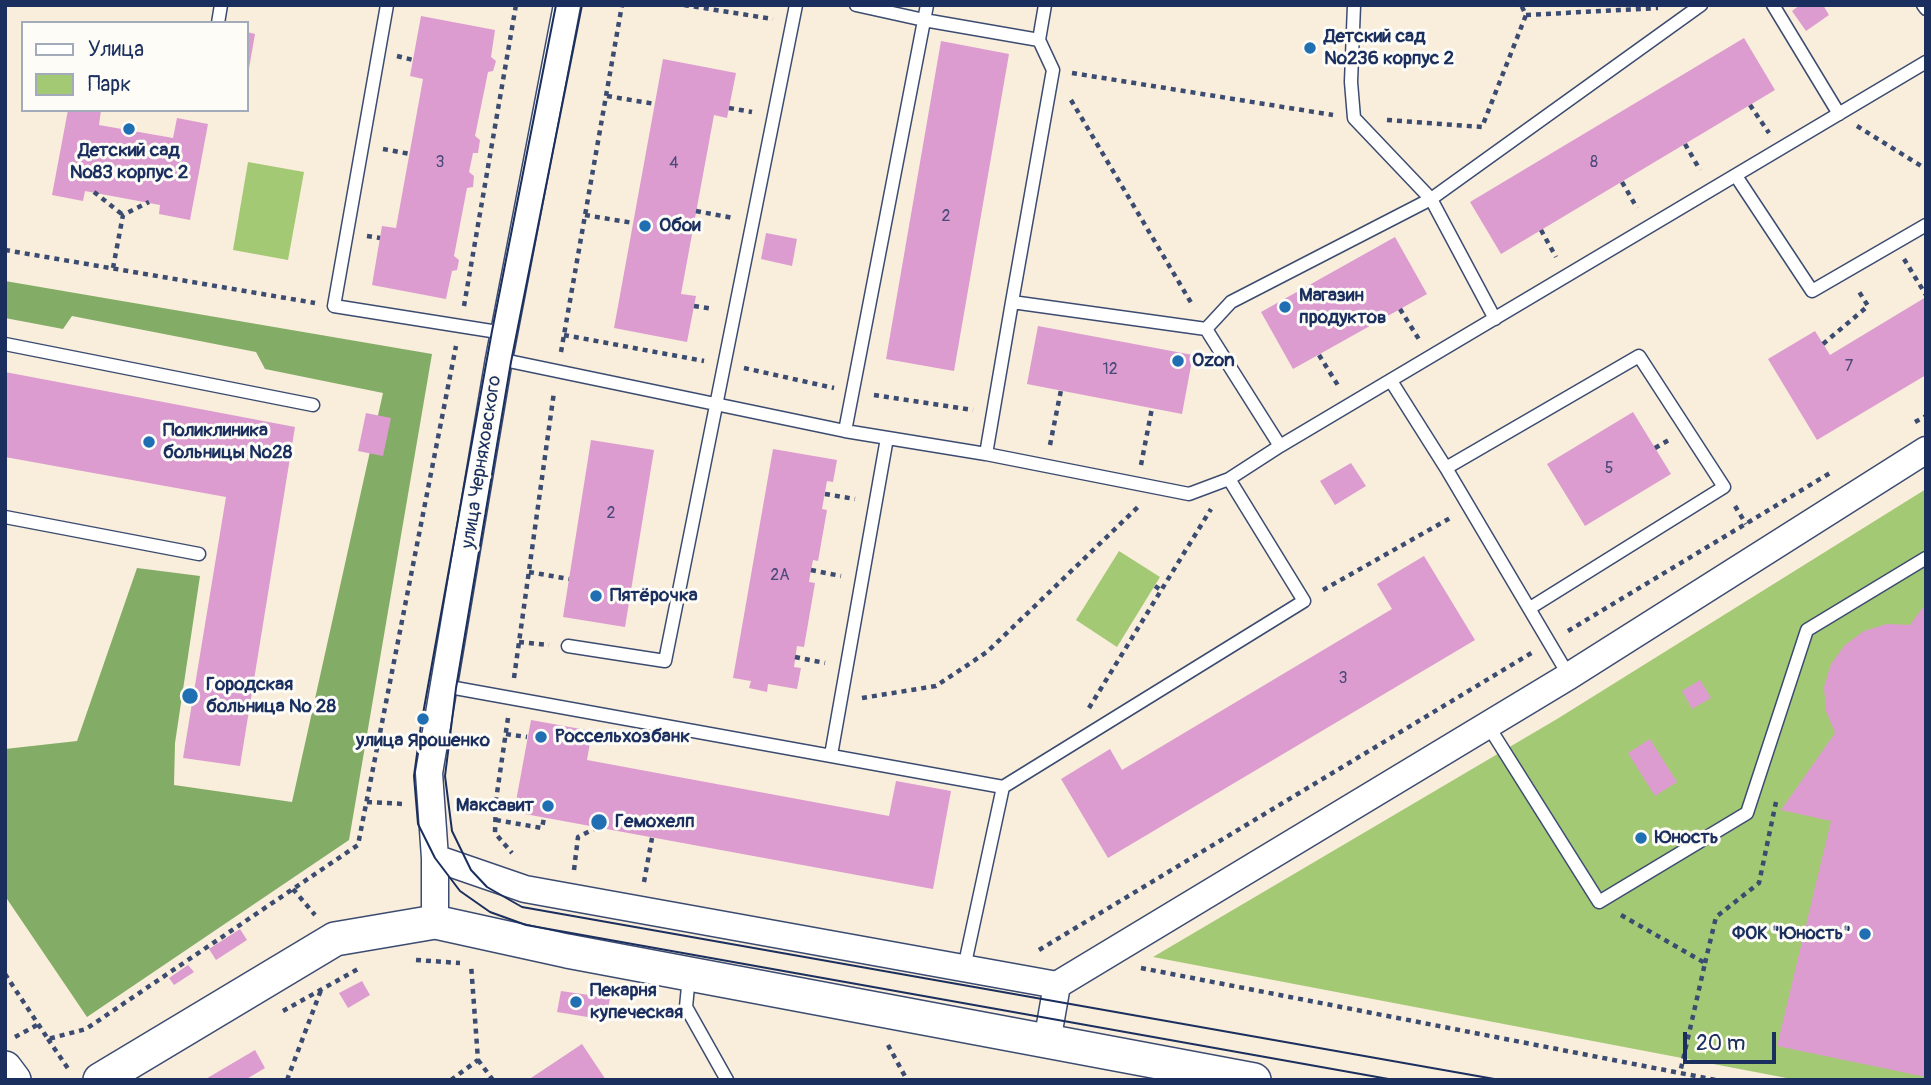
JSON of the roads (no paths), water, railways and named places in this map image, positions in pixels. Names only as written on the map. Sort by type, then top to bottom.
[{"type":"street","name":"улица Черняховского","points":[[435,922],[435,858],[429,773],[499,359],[567,5]]},
{"type":"street","points":[[435,858],[525,889],[1057,985],[1569,676],[1926,450]]},
{"type":"street","points":[[100,1080],[335,939],[435,922],[567,951],[1254,1080]]},
{"type":"street","points":[[1047,1042],[1057,985]]},
{"type":"street","points":[[5,1068],[14,1080]]},
{"type":"lane","points":[[387,5],[334,306],[504,333]]},
{"type":"lane","points":[[568,646],[665,661],[796,5]]},
{"type":"lane","points":[[856,5],[1039,40]]},
{"type":"lane","points":[[845,431],[927,5]]},
{"type":"lane","points":[[986,454],[1053,70],[1039,40],[1045,5]]},
{"type":"lane","points":[[1354,5],[1351,82],[1354,118],[1431,199],[1495,319]]},
{"type":"lane","points":[[1206,329],[1231,302],[1431,199],[1701,5]]},
{"type":"lane","points":[[1773,5],[1839,114]]},
{"type":"lane","points":[[499,359],[845,431],[986,454],[1189,494],[1229,479],[1280,446],[1926,62]]},
{"type":"lane","points":[[1736,176],[1812,291],[1926,225]]},
{"type":"lane","points":[[1012,302],[1206,329],[1280,446]]},
{"type":"lane","points":[[5,344],[313,405]]},
{"type":"lane","points":[[1446,468],[1639,356],[1724,487],[1530,608]]},
{"type":"lane","points":[[1391,381],[1470,507],[1569,676]]},
{"type":"lane","points":[[831,755],[887,438]]},
{"type":"lane","points":[[444,686],[1003,787],[1304,601],[1229,479]]},
{"type":"lane","points":[[5,517],[199,554]]},
{"type":"lane","points":[[1487,724],[1599,902],[1747,813],[1807,630],[1926,558]]},
{"type":"lane","points":[[964,968],[1003,787]]},
{"type":"lane","points":[[689,972],[686,1007],[727,1080]]},
{"type":"tram line","points":[[556,5],[492,331],[414,776],[418,824],[435,858],[460,891],[490,912],[526,925],[1394,1080]]},
{"type":"tram line","points":[[582,5],[511,362],[456,688],[445,776],[452,831],[471,870],[487,887],[522,907],[1500,1080]]},
{"type":"place","name":"Детский сад №236 корпус 2","points":[[1310,48]]},
{"type":"place","name":"Детский сад №83 корпус 2","points":[[129,129]]},
{"type":"place","name":"Обои","points":[[645,226]]},
{"type":"place","name":"Магазин продуктов","points":[[1285,307]]},
{"type":"place","name":"Ozon","points":[[1178,361]]},
{"type":"place","name":"Поликлиника больницы №28","points":[[149,442]]},
{"type":"place","name":"Пятёрочка","points":[[596,596]]},
{"type":"place","name":"Городская больница № 28","points":[[190,696]]},
{"type":"place","name":"улица Ярошенко","points":[[423,719]]},
{"type":"place","name":"Россельхозбанк","points":[[541,737]]},
{"type":"place","name":"Максавит","points":[[548,806]]},
{"type":"place","name":"Гемохелп","points":[[599,822]]},
{"type":"place","name":"Юность","points":[[1641,838]]},
{"type":"place","name":"ФОК \"Юность\"","points":[[1865,934]]},
{"type":"place","name":"Пекарня купеческая","points":[[576,1002]]}]
